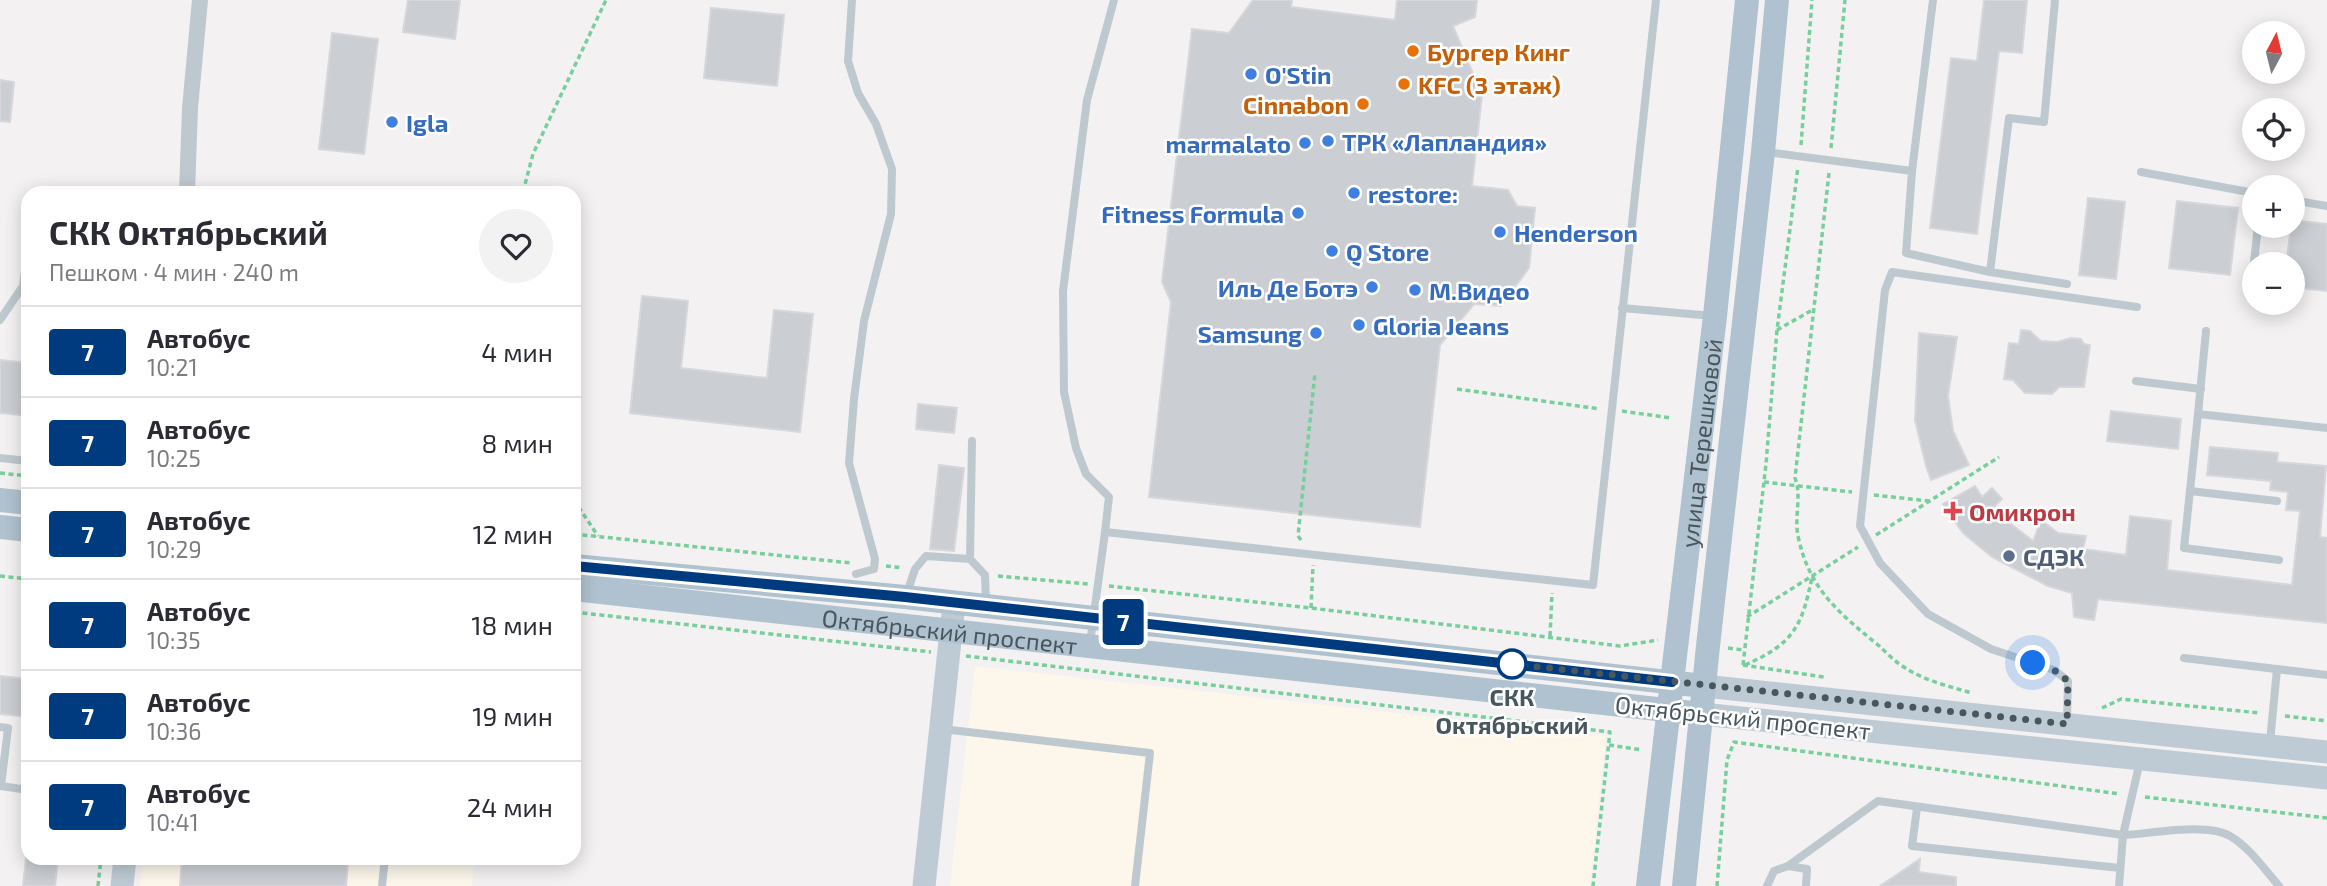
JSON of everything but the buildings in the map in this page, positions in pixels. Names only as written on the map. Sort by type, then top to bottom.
[{"type":"main road","name":"улица Терешковой","points":[[1648,886],[1715,316],[1747,0]]},
{"type":"main road","name":"улица Терешковой","points":[[1684,886],[1777,0]]},
{"type":"main road","points":[[0,500],[21,502]]},
{"type":"main road","points":[[0,527],[21,529]]},
{"type":"main road","name":"Октябрьский проспект","points":[[581,567],[905,597],[1704,686],[2067,716],[2327,752]]},
{"type":"main road","name":"Октябрьский проспект","points":[[581,590],[951,642],[1089,645],[1702,714],[2327,778]]},
{"type":"main road","points":[[924,886],[954,603]]},
{"type":"main road","points":[[122,886],[124,865]]},
{"type":"street","points":[[187,186],[190,108],[200,0]]},
{"type":"lane","points":[[852,0],[848,61],[858,93],[876,124],[892,169],[891,214],[864,321],[849,463],[875,559],[874,595]]},
{"type":"lane","points":[[1089,645],[1110,497],[1087,474],[1076,448],[1064,392],[1063,291],[1087,100],[1114,0]]},
{"type":"lane","points":[[1105,532],[1593,585],[1656,0]]},
{"type":"lane","points":[[1933,0],[1912,171],[1906,253],[1990,272],[2067,284]]},
{"type":"lane","points":[[1990,272],[2009,118],[2045,122],[2055,1]]},
{"type":"lane","points":[[1763,152],[1912,171]]},
{"type":"lane","points":[[2141,173],[2242,191]]},
{"type":"lane","points":[[2305,202],[2327,206]]},
{"type":"lane","points":[[2067,716],[2068,681],[2054,670],[1991,649],[1928,614],[1880,563],[1860,526],[1885,290],[1892,272],[2137,307]]},
{"type":"lane","points":[[0,320],[21,289]]},
{"type":"lane","points":[[1622,308],[1715,316]]},
{"type":"lane","points":[[2206,331],[2184,548],[2279,560]]},
{"type":"lane","points":[[2136,381],[2201,388]]},
{"type":"lane","points":[[2198,414],[2327,428]]},
{"type":"lane","points":[[970,559],[972,440]]},
{"type":"lane","points":[[0,458],[21,460]]},
{"type":"lane","points":[[2190,491],[2277,501]]},
{"type":"lane","points":[[905,597],[915,569],[926,556],[970,559],[985,575],[986,607]]},
{"type":"lane","points":[[856,574],[874,569]]},
{"type":"lane","points":[[2184,658],[2327,675]]},
{"type":"lane","points":[[2270,746],[2277,669]]},
{"type":"lane","points":[[0,727],[8,728],[0,788],[21,790]]},
{"type":"lane","points":[[942,729],[1150,753],[1135,886]]},
{"type":"lane","points":[[2119,886],[2123,835],[2141,758]]},
{"type":"lane","points":[[1768,886],[1774,872],[1788,866],[1878,802],[2123,835],[2189,828],[2229,835],[2252,855],[2279,886]]},
{"type":"lane","points":[[1917,808],[1912,846],[2120,868]]},
{"type":"lane","points":[[382,886],[384,865]]},
{"type":"lane","points":[[1788,866],[1807,869],[1806,886]]},
{"type":"path","points":[[525,186],[533,154],[606,0]]},
{"type":"path","points":[[1743,665],[1764,482],[1777,330],[1800,158],[1812,0]]},
{"type":"path","points":[[1845,0],[1795,478],[1798,486],[1797,534],[1812,577],[1824,598],[1850,622],[1906,669],[1947,686],[1979,695]]},
{"type":"path","points":[[1777,330],[1814,309]]},
{"type":"path","points":[[1311,608],[1313,556],[1298,536],[1315,373]]},
{"type":"path","points":[[1457,389],[1671,418]]},
{"type":"path","points":[[0,473],[21,475]]},
{"type":"path","points":[[1764,482],[1930,501]]},
{"type":"path","points":[[581,510],[598,536]]},
{"type":"path","points":[[581,535],[858,564]]},
{"type":"path","points":[[0,576],[21,578]]},
{"type":"path","points":[[1743,665],[1769,654],[1795,632],[1812,577]]},
{"type":"path","points":[[1550,636],[1553,582]]},
{"type":"path","points":[[1333,611],[1620,646],[1660,640]]},
{"type":"path","points":[[581,613],[951,642],[1610,733],[1593,886]]},
{"type":"path","points":[[1722,647],[1744,650]]},
{"type":"path","points":[[1743,665],[1825,677]]},
{"type":"path","points":[[1961,696],[1974,698]]},
{"type":"path","points":[[2067,716],[2095,711],[2121,699],[2327,720]]},
{"type":"path","points":[[1717,886],[1727,760],[1734,742],[2132,796],[2327,818]]},
{"type":"path","points":[[1609,746],[1642,750]]},
{"type":"path","points":[[98,886],[100,865]]},
{"type":"shaded area","points":[[975,666],[1606,736],[1590,886],[950,886]]},
{"type":"shaded area","points":[[142,865],[474,865],[472,886],[140,886]]},
{"type":"bus line","name":"7","points":[[581,567],[905,597],[1672,682]]},
{"type":"place","name":"Бургер Кинг","points":[[1413,51]]},
{"type":"place","name":"O'Stin","points":[[1251,74]]},
{"type":"place","name":"KFC (3 этаж)","points":[[1404,84]]},
{"type":"place","name":"Cinnabon","points":[[1363,104]]},
{"type":"place","name":"Igla","points":[[392,122]]},
{"type":"place","name":"ТРК «Лапландия»","points":[[1328,141]]},
{"type":"place","name":"marmalato","points":[[1305,143]]},
{"type":"place","name":"restore:","points":[[1354,193]]},
{"type":"place","name":"Fitness Formula","points":[[1298,213]]},
{"type":"place","name":"Henderson","points":[[1500,232]]},
{"type":"place","name":"Q Store","points":[[1332,251]]},
{"type":"place","name":"Иль Де Ботэ","points":[[1372,287]]},
{"type":"place","name":"М.Видео","points":[[1415,290]]},
{"type":"place","name":"Gloria Jeans","points":[[1359,325]]},
{"type":"place","name":"Samsung","points":[[1316,333]]},
{"type":"place","name":"Омикрон","points":[[1953,511]]},
{"type":"place","name":"СДЭК","points":[[2009,556]]},
{"type":"place","name":"СКК Октябрьский","points":[[1512,664]]},
{"type":"route","points":[[1512,664],[2067,724],[2068,681],[2054,670],[2033,663]]}]
